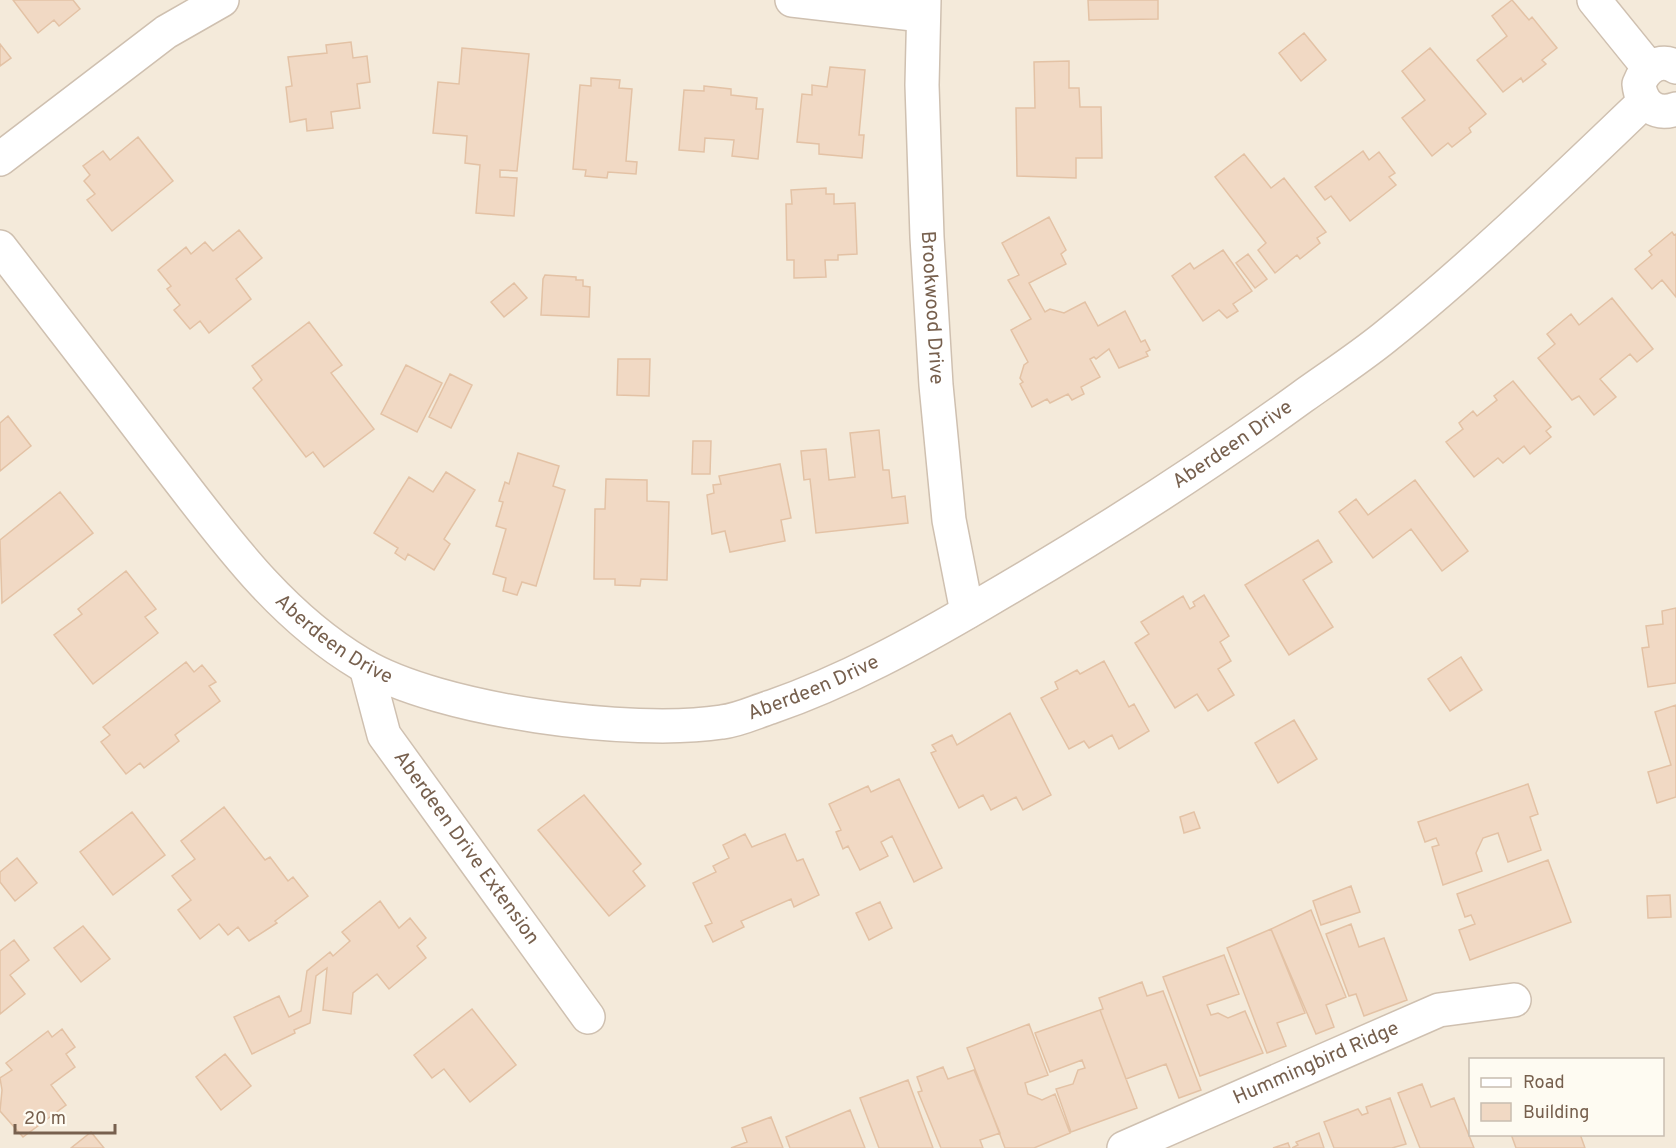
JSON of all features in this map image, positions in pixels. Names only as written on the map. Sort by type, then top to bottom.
[{"type":"street","points":[[0,159],[166,32],[222,0]]},
{"type":"street","points":[[792,0],[923,7]]},
{"type":"street","points":[[1594,0],[1662,67],[1639,84],[1644,102],[1652,109],[1663,112],[1676,109]]},
{"type":"street","name":"Brookwood Drive","points":[[923,7],[926,225],[936,385],[949,520],[967,612]]},
{"type":"street","name":"Aberdeen Drive","points":[[0,247],[237,555],[284,605],[323,639],[366,667],[441,695],[547,716],[602,724],[668,726],[726,722],[790,700],[900,651],[1100,535],[1247,437],[1384,338],[1537,205],[1644,102]]},
{"type":"street","name":"Aberdeen Drive Extension","points":[[366,667],[384,735],[588,1017]]},
{"type":"street","name":"Hummingbird Ridge","points":[[1124,1148],[1439,1010],[1514,1000]]},
{"type":"shaded area","points":[[0,0],[1676,0],[1676,1148],[0,1148]]},
{"type":"building","points":[[13,0],[73,0],[80,9],[59,26],[54,20],[38,33]]},
{"type":"building","points":[[1088,0],[1158,0],[1158,19],[1089,20]]},
{"type":"building","points":[[1512,0],[1529,20],[1532,17],[1557,48],[1542,60],[1546,64],[1523,82],[1521,78],[1503,92],[1477,60],[1507,36],[1492,16]]},
{"type":"building","points":[[1304,33],[1326,60],[1301,81],[1279,53]]},
{"type":"building","points":[[351,42],[353,58],[367,56],[370,82],[357,84],[360,108],[331,112],[333,128],[307,131],[306,119],[290,122],[286,87],[292,86],[288,57],[327,53],[326,45]]},
{"type":"building","points":[[0,44],[11,58],[0,66]]},
{"type":"building","points":[[462,48],[529,54],[517,171],[500,170],[500,177],[517,178],[514,216],[476,213],[480,165],[465,163],[467,136],[433,133],[438,82],[459,84]]},
{"type":"building","points":[[1430,48],[1486,114],[1469,128],[1471,132],[1452,147],[1448,143],[1432,156],[1402,118],[1425,100],[1402,71]]},
{"type":"building","points":[[1069,61],[1069,88],[1079,88],[1080,107],[1101,107],[1102,158],[1076,158],[1076,178],[1017,176],[1016,108],[1035,108],[1034,62]]},
{"type":"building","points":[[830,67],[865,70],[859,135],[864,135],[862,158],[819,154],[819,144],[797,142],[802,94],[812,95],[812,85],[827,87]]},
{"type":"building","points":[[591,78],[620,80],[619,88],[632,89],[626,161],[637,162],[636,174],[608,172],[607,178],[585,176],[586,170],[573,169],[580,85],[591,86]]},
{"type":"building","points":[[704,86],[731,89],[731,95],[757,98],[756,109],[763,109],[758,159],[732,156],[734,140],[705,138],[704,152],[679,150],[684,90],[704,91]]},
{"type":"building","points":[[138,137],[173,181],[112,231],[87,200],[95,194],[84,181],[90,175],[83,166],[103,151],[110,160]]},
{"type":"building","points":[[1363,151],[1369,160],[1379,152],[1395,173],[1389,177],[1396,185],[1350,221],[1331,196],[1325,200],[1315,187]]},
{"type":"building","points":[[1244,154],[1271,188],[1284,178],[1326,232],[1317,238],[1320,243],[1300,259],[1297,255],[1275,273],[1258,250],[1266,243],[1215,177]]},
{"type":"building","points":[[826,188],[826,194],[834,194],[834,204],[855,203],[857,254],[838,255],[838,260],[825,260],[826,277],[794,278],[794,260],[787,260],[786,204],[792,204],[791,190]]},
{"type":"building","points":[[1049,217],[1066,250],[1061,254],[1066,264],[1029,283],[1045,312],[1050,309],[1064,313],[1085,302],[1098,326],[1125,311],[1141,342],[1145,340],[1150,350],[1146,352],[1148,356],[1119,368],[1109,349],[1096,359],[1094,357],[1090,359],[1100,377],[1081,387],[1084,394],[1072,400],[1068,394],[1050,403],[1047,399],[1032,407],[1020,384],[1023,382],[1020,378],[1024,365],[1028,362],[1011,330],[1031,319],[1008,280],[1019,275],[1002,243]]},
{"type":"building","points":[[239,230],[262,258],[236,279],[251,299],[209,333],[200,321],[190,329],[174,310],[180,305],[167,289],[171,286],[158,270],[186,247],[191,254],[205,242],[213,251]]},
{"type":"building","points":[[1672,232],[1676,234],[1676,297],[1662,280],[1652,289],[1635,269],[1652,255],[1649,251]]},
{"type":"building","points":[[1223,250],[1252,291],[1233,304],[1238,311],[1227,318],[1219,310],[1203,321],[1172,276],[1190,263],[1194,269]]},
{"type":"building","points":[[1248,254],[1267,279],[1255,288],[1236,263]]},
{"type":"building","points":[[545,275],[576,277],[576,280],[583,280],[583,286],[590,287],[589,317],[541,315]]},
{"type":"building","points":[[514,283],[527,298],[504,317],[491,302]]},
{"type":"building","points":[[1612,298],[1653,349],[1637,362],[1630,354],[1600,379],[1616,397],[1594,415],[1579,396],[1572,400],[1538,358],[1555,344],[1547,334],[1571,314],[1579,325]]},
{"type":"building","points":[[309,322],[342,365],[331,373],[374,429],[324,467],[313,452],[306,457],[253,388],[262,380],[252,366]]},
{"type":"building","points":[[618,359],[650,359],[649,396],[617,395]]},
{"type":"building","points":[[406,365],[442,383],[417,432],[381,414]]},
{"type":"building","points":[[450,374],[472,385],[451,428],[429,417]]},
{"type":"building","points":[[1513,381],[1551,427],[1546,431],[1551,437],[1530,454],[1524,446],[1503,463],[1498,458],[1474,477],[1446,442],[1463,429],[1459,423],[1473,411],[1477,416],[1497,400],[1494,396]]},
{"type":"building","points":[[8,416],[31,446],[0,471],[0,423]]},
{"type":"building","points":[[879,430],[883,470],[889,470],[892,498],[905,496],[908,523],[816,533],[810,479],[804,480],[801,451],[826,449],[829,480],[855,477],[850,433]]},
{"type":"building","points":[[693,441],[711,441],[710,474],[692,474]]},
{"type":"building","points":[[518,453],[559,466],[553,486],[565,490],[536,586],[522,582],[517,595],[503,591],[506,578],[493,574],[506,529],[496,526],[503,502],[499,501],[505,482],[509,484]]},
{"type":"building","points":[[780,464],[791,518],[781,520],[785,541],[730,552],[725,531],[712,534],[707,495],[714,493],[713,485],[721,484],[719,476]]},
{"type":"building","points":[[446,472],[475,490],[444,539],[450,544],[434,570],[408,554],[405,560],[395,553],[398,548],[374,533],[409,477],[433,492]]},
{"type":"building","points":[[606,479],[647,480],[647,501],[669,502],[667,580],[641,579],[640,586],[615,585],[615,579],[594,579],[595,509],[605,509]]},
{"type":"building","points":[[1415,480],[1468,551],[1442,571],[1411,529],[1373,558],[1339,512],[1356,499],[1368,515]]},
{"type":"building","points":[[60,492],[93,533],[2,603],[0,540]]},
{"type":"building","points":[[1318,540],[1332,562],[1303,580],[1333,627],[1289,655],[1245,585]]},
{"type":"building","points":[[126,571],[156,609],[145,617],[158,633],[93,684],[54,635],[82,614],[78,609]]},
{"type":"building","points":[[1204,595],[1229,636],[1220,642],[1231,661],[1218,669],[1234,695],[1208,711],[1197,694],[1175,708],[1135,643],[1149,634],[1141,622],[1183,596],[1190,609],[1195,606],[1193,602]]},
{"type":"building","points":[[1676,608],[1676,683],[1648,687],[1642,648],[1649,647],[1646,626],[1663,624],[1662,611]]},
{"type":"building","points":[[1461,657],[1482,690],[1450,711],[1428,679]]},
{"type":"building","points":[[1104,661],[1129,707],[1134,704],[1149,731],[1119,749],[1112,735],[1089,748],[1084,741],[1069,749],[1041,698],[1058,689],[1055,682],[1077,670],[1080,674]]},
{"type":"building","points":[[186,662],[194,672],[202,665],[216,682],[209,686],[220,701],[175,735],[179,741],[144,768],[140,763],[126,774],[101,742],[110,735],[103,727]]},
{"type":"building","points":[[1676,705],[1676,797],[1657,803],[1648,772],[1671,765],[1655,712]]},
{"type":"building","points":[[1010,713],[1051,795],[1023,810],[1016,797],[991,810],[983,795],[959,808],[931,753],[936,751],[932,745],[952,735],[957,745]]},
{"type":"building","points":[[1294,720],[1317,759],[1278,783],[1255,743]]},
{"type":"building","points":[[899,779],[942,868],[914,882],[892,836],[881,842],[888,856],[860,870],[848,846],[843,849],[836,832],[841,830],[829,804],[868,786],[871,792]]},
{"type":"building","points":[[1528,784],[1538,814],[1530,817],[1541,850],[1508,862],[1498,833],[1483,838],[1476,853],[1482,871],[1443,885],[1432,847],[1439,845],[1436,838],[1425,842],[1418,822]]},
{"type":"building","points":[[584,795],[641,864],[633,871],[645,886],[609,916],[538,830]]},
{"type":"building","points":[[224,807],[265,860],[270,857],[288,881],[293,877],[308,896],[275,921],[277,923],[249,941],[238,927],[228,935],[219,924],[200,939],[178,910],[191,900],[172,876],[195,859],[181,841]]},
{"type":"building","points":[[132,812],[165,855],[113,895],[80,852]]},
{"type":"building","points":[[1194,812],[1200,828],[1184,833],[1180,817]]},
{"type":"building","points":[[745,834],[752,847],[785,834],[797,861],[803,859],[819,895],[794,907],[791,899],[741,921],[744,927],[713,942],[705,926],[712,923],[693,883],[716,872],[713,866],[729,858],[723,845]]},
{"type":"building","points":[[17,858],[37,883],[15,901],[0,882],[0,872]]},
{"type":"building","points":[[1548,860],[1571,922],[1470,960],[1459,930],[1475,924],[1471,915],[1465,917],[1457,894]]},
{"type":"building","points":[[1351,886],[1360,912],[1321,925],[1313,901]]},
{"type":"building","points":[[1670,895],[1671,917],[1648,918],[1647,896]]},
{"type":"building","points":[[380,901],[399,928],[410,918],[426,938],[417,946],[426,958],[389,989],[377,974],[353,993],[351,1014],[323,1010],[327,968],[316,976],[310,1023],[252,1054],[234,1017],[279,996],[289,1017],[301,1011],[307,971],[330,952],[333,956],[350,941],[342,932]]},
{"type":"building","points":[[880,902],[892,928],[869,940],[856,913]]},
{"type":"building","points":[[1311,910],[1346,997],[1326,1005],[1334,1027],[1316,1034],[1271,929]]},
{"type":"building","points":[[1351,924],[1359,947],[1384,938],[1407,1000],[1364,1016],[1356,994],[1349,996],[1326,934]]},
{"type":"building","points":[[83,926],[110,959],[81,982],[54,948]]},
{"type":"building","points":[[1271,929],[1305,1013],[1277,1023],[1286,1046],[1267,1053],[1227,948]]},
{"type":"building","points":[[14,940],[29,960],[10,975],[25,994],[0,1014],[0,951]]},
{"type":"building","points":[[1224,955],[1239,994],[1207,1005],[1211,1015],[1218,1013],[1228,1018],[1245,1011],[1263,1053],[1200,1076],[1163,977]]},
{"type":"building","points":[[1142,982],[1147,996],[1163,991],[1201,1090],[1179,1098],[1166,1064],[1126,1079],[1100,1010],[1103,1009],[1099,998]]},
{"type":"building","points":[[472,1009],[516,1065],[470,1102],[444,1069],[432,1078],[414,1055]]},
{"type":"building","points":[[1100,1010],[1137,1108],[1071,1132],[1056,1089],[1073,1084],[1078,1070],[1085,1068],[1082,1060],[1050,1072],[1035,1033]]},
{"type":"building","points":[[1029,1024],[1048,1075],[1025,1083],[1028,1094],[1042,1100],[1055,1094],[1070,1133],[1034,1148],[1005,1148],[967,1048]]},
{"type":"building","points":[[62,1029],[75,1047],[66,1054],[75,1067],[51,1085],[66,1105],[23,1137],[0,1111],[2,1090],[0,1078],[12,1070],[6,1063],[48,1031],[52,1037]]},
{"type":"building","points":[[225,1054],[251,1086],[221,1110],[196,1077]]},
{"type":"building","points":[[943,1067],[948,1079],[974,1070],[1000,1133],[980,1140],[983,1148],[941,1148],[918,1092],[922,1091],[917,1077]]},
{"type":"building","points":[[908,1080],[933,1148],[879,1148],[860,1098]]},
{"type":"building","points":[[1422,1084],[1431,1107],[1454,1098],[1474,1148],[1420,1148],[1398,1093]]},
{"type":"building","points":[[1390,1098],[1406,1144],[1392,1148],[1334,1148],[1324,1122],[1358,1109],[1362,1115],[1368,1113],[1366,1107]]},
{"type":"building","points":[[850,1110],[865,1148],[790,1148],[786,1137]]},
{"type":"building","points":[[771,1117],[783,1148],[731,1148],[747,1142],[742,1128]]},
{"type":"building","points":[[91,1132],[104,1148],[71,1148]]},
{"type":"building","points":[[1319,1133],[1324,1148],[1292,1148],[1298,1145],[1296,1142]]},
{"type":"building","points":[[1512,1136],[1581,1136],[1585,1148],[1516,1148]]},
{"type":"building","points":[[1288,1143],[1290,1148],[1273,1148]]}]
